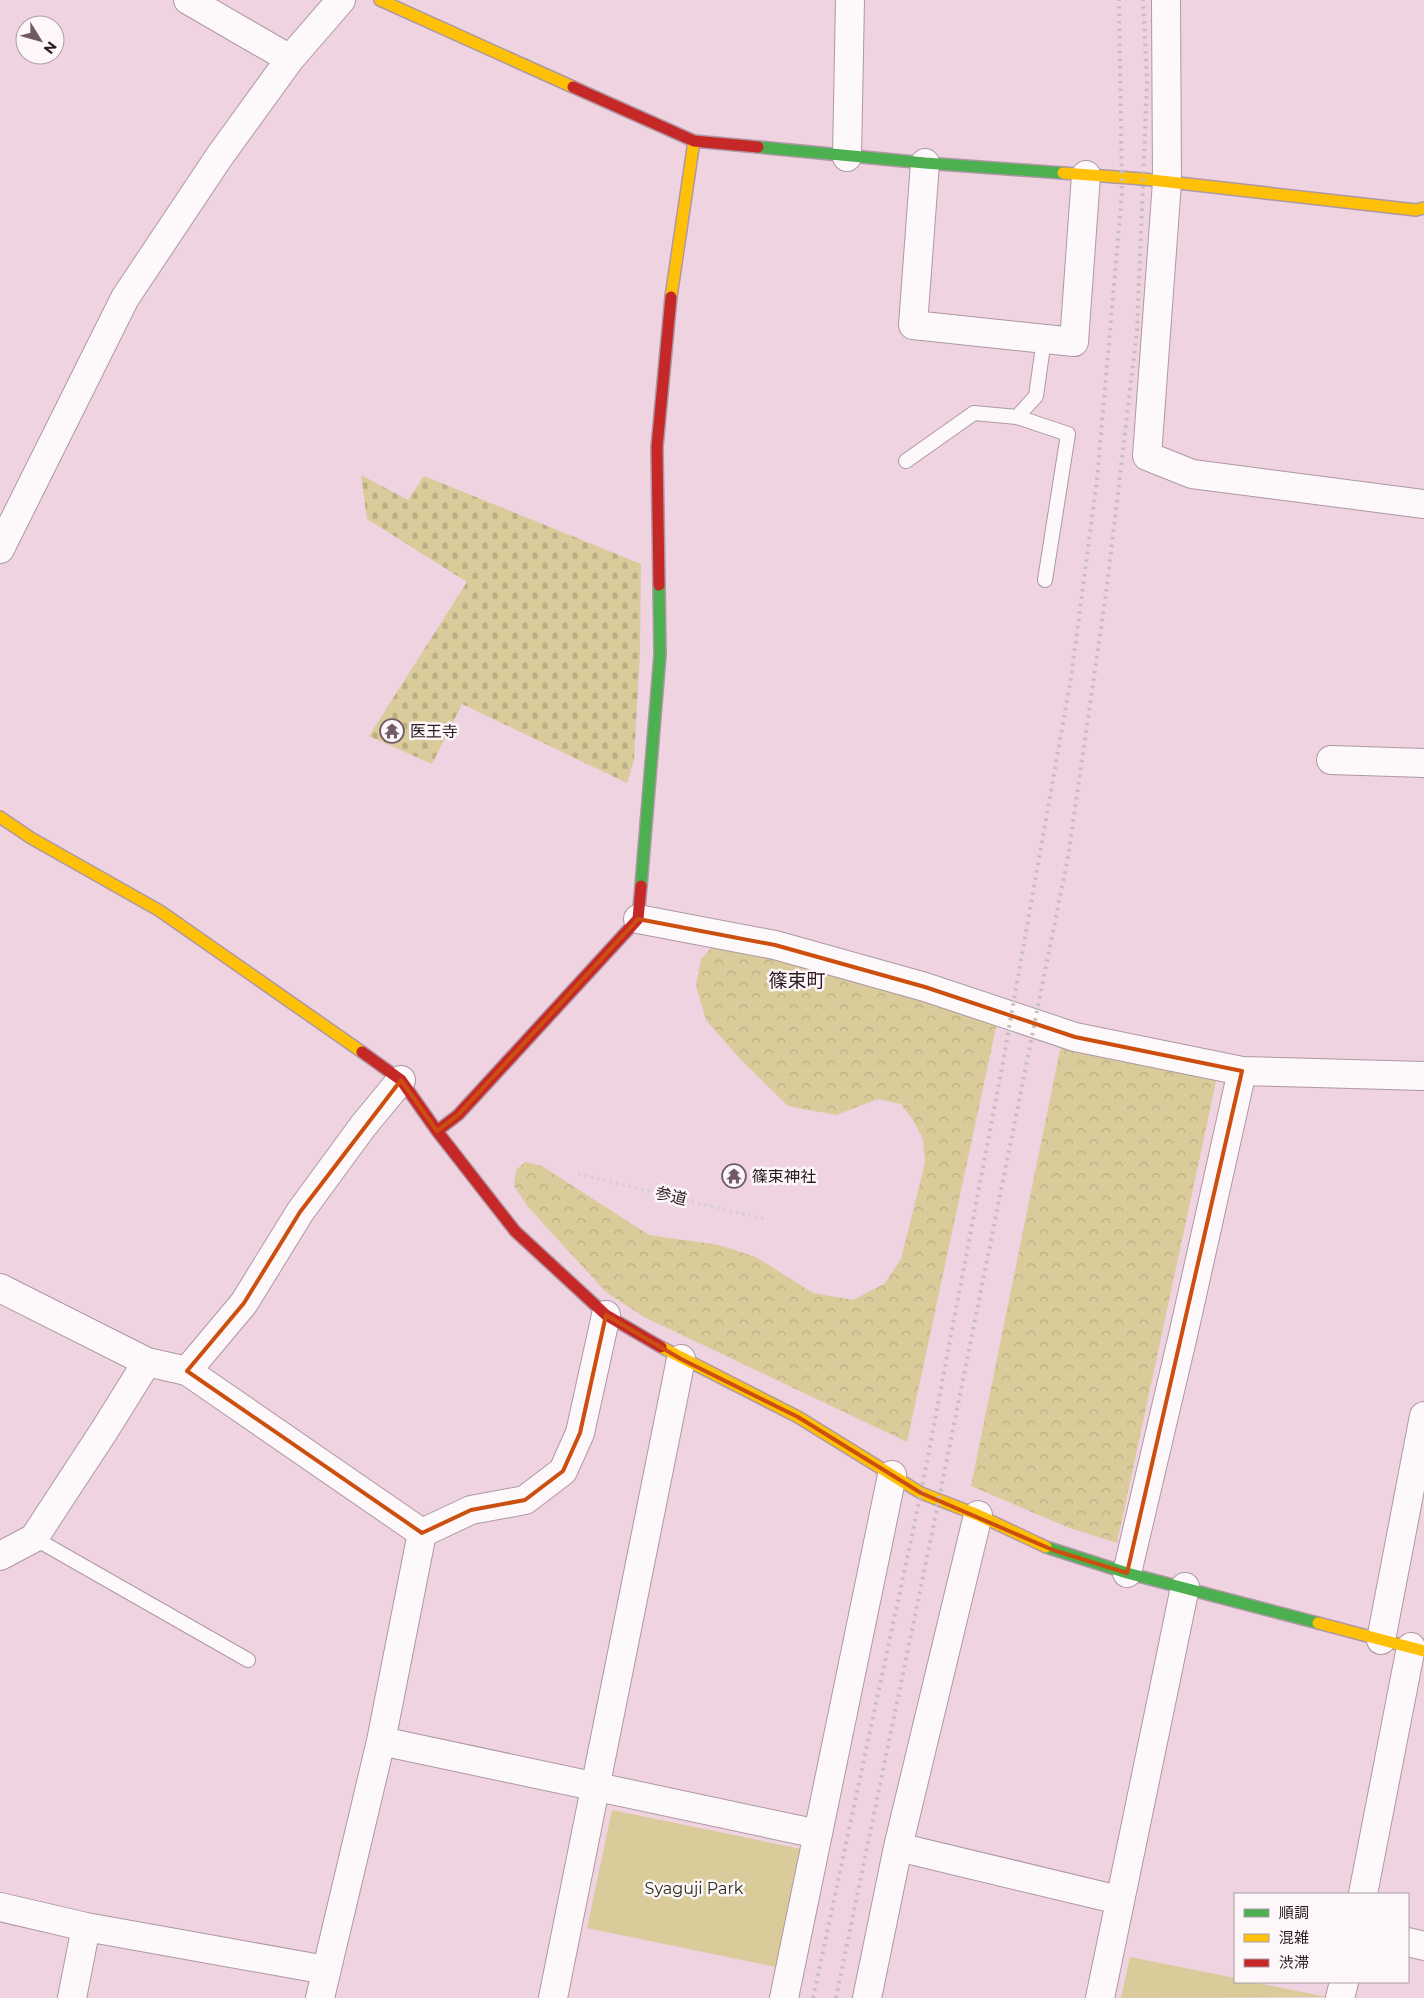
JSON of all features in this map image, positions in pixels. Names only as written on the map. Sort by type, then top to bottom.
[{"type":"street","points":[[188,0],[290,59]]},
{"type":"street","points":[[0,549],[125,298],[220,157],[290,59],[341,0]]},
{"type":"street","points":[[380,0],[694,140],[847,157],[1167,182],[1416,210],[1424,208]]},
{"type":"street","points":[[847,157],[850,0]]},
{"type":"street","points":[[1166,0],[1167,182],[1146,456],[1192,474],[1424,504]]},
{"type":"street","points":[[437,1131],[458,1115],[638,919],[660,655],[656,447],[668,315],[694,140]]},
{"type":"street","points":[[925,164],[913,326],[1074,342],[1086,175]]},
{"type":"street","points":[[1331,760],[1424,763]]},
{"type":"street","points":[[0,817],[31,838],[160,911],[304,1010],[401,1080],[437,1131],[515,1230],[606,1315],[680,1359],[798,1417],[921,1493],[978,1515],[1053,1550],[1127,1573],[1417,1649],[1363,1893]]},
{"type":"street","points":[[638,919],[775,945],[925,987],[1075,1037],[1242,1071],[1423,1070]]},
{"type":"street","points":[[1127,1573],[1242,1071]]},
{"type":"street","points":[[187,1371],[244,1303],[300,1212],[363,1126],[401,1080]]},
{"type":"street","points":[[0,1288],[147,1362],[187,1371],[422,1533]]},
{"type":"street","points":[[422,1533],[471,1510],[525,1500],[563,1471],[580,1433],[606,1315]]},
{"type":"street","points":[[552,1998],[596,1786],[680,1359]]},
{"type":"street","points":[[0,1556],[34,1538],[147,1362]]},
{"type":"street","points":[[1381,1640],[1424,1416]]},
{"type":"street","points":[[784,1998],[892,1475]]},
{"type":"street","points":[[867,1998],[898,1847],[978,1515]]},
{"type":"street","points":[[320,1998],[381,1741],[422,1533]]},
{"type":"street","points":[[1100,1998],[1185,1587]]},
{"type":"street","points":[[381,1741],[818,1834]]},
{"type":"street","points":[[898,1847],[1120,1900]]},
{"type":"street","points":[[0,1907],[86,1928],[326,1970]]},
{"type":"street","points":[[72,1998],[86,1928]]},
{"type":"street","points":[[1409,1942],[1424,1946]]},
{"type":"street","points":[[1340,1998],[1344,1983]]},
{"type":"lane","points":[[1016,417],[1036,396],[1044,339]]},
{"type":"lane","points":[[906,461],[974,413],[1016,417],[1068,434],[1045,580]]},
{"type":"lane","points":[[34,1538],[248,1660]]},
{"type":"path","name":"参道","points":[[578,1174],[764,1219]]},
{"type":"highlighted area","points":[[638,919],[775,945],[925,987],[1075,1037],[1242,1071],[1127,1573],[1053,1550],[921,1493],[798,1417],[681,1359],[606,1315],[580,1433],[563,1471],[525,1500],[471,1510],[422,1533],[187,1371],[244,1303],[300,1212],[401,1080],[437,1131],[458,1115]]},
{"type":"green space","points":[[361,475],[408,500],[424,476],[641,564],[640,652],[634,760],[627,783],[462,704],[432,764],[369,736],[467,582],[367,519]]},
{"type":"green space","points":[[711,948],[767,953],[997,1023],[907,1442],[644,1317],[606,1292],[529,1208],[514,1186],[516,1170],[525,1162],[542,1166],[649,1235],[719,1245],[756,1257],[813,1293],[853,1300],[884,1284],[901,1259],[925,1163],[923,1139],[913,1120],[901,1104],[878,1099],[836,1115],[788,1106],[741,1060],[706,1020],[696,986],[701,959]]},
{"type":"green space","points":[[1061,1045],[1217,1077],[1117,1543],[1067,1527],[971,1486]]},
{"type":"green space","name":"Syaguji Park","points":[[612,1810],[801,1849],[776,1967],[587,1928]]},
{"type":"green space","points":[[1130,1957],[1234,1978],[1234,1983],[1257,1983],[1327,1997],[1121,1998]]},
{"type":"railway","points":[[813,1998],[921,1493],[1003,1062],[1071,678],[1097,480],[1122,193],[1119,0]]},
{"type":"railway","points":[[836,1998],[939,1499],[1068,857],[1106,594],[1137,331],[1147,82],[1143,0]]},
{"type":"traffic: fast","points":[[758,147],[925,163],[1063,173]]},
{"type":"traffic: fast","points":[[641,886],[660,655],[659,585]]},
{"type":"traffic: fast","points":[[1046,1547],[1127,1573],[1318,1623]]},
{"type":"traffic: slow","points":[[380,0],[573,87]]},
{"type":"traffic: slow","points":[[671,297],[694,141]]},
{"type":"traffic: slow","points":[[1063,173],[1143,179],[1416,210],[1424,208]]},
{"type":"traffic: slow","points":[[0,817],[31,838],[160,911],[362,1052]]},
{"type":"traffic: slow","points":[[661,1347],[798,1417],[921,1493],[978,1515],[1046,1547]]},
{"type":"traffic: slow","points":[[1318,1623],[1424,1651]]},
{"type":"traffic: jam","points":[[573,87],[694,141],[758,147]]},
{"type":"traffic: jam","points":[[659,585],[657,447],[671,297]]},
{"type":"traffic: jam","points":[[437,1131],[458,1115],[638,919],[641,886]]},
{"type":"traffic: jam","points":[[362,1052],[401,1080],[437,1131],[515,1231],[606,1315],[661,1347]]},
{"type":"place","name":"医王寺","points":[[392,731]]},
{"type":"place","name":"篠束神社","points":[[734,1176]]},
{"type":"district","name":"篠束町","points":[[797,980]]}]
